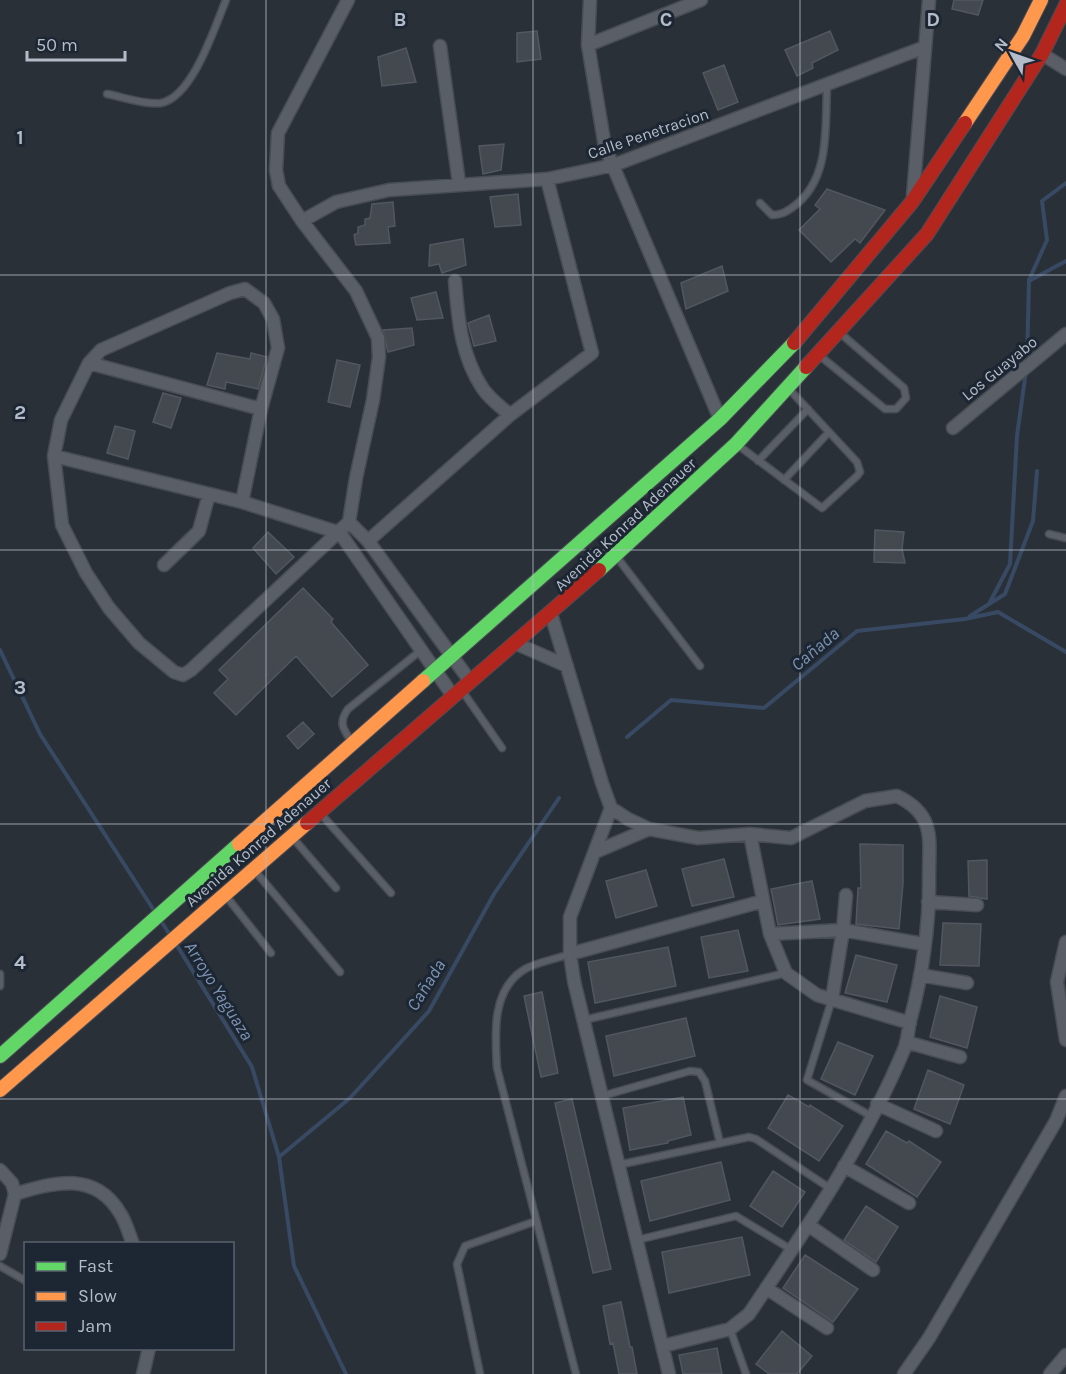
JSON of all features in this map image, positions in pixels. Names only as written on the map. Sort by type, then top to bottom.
[{"type":"main road","name":"Avenida Konrad Adenauer","points":[[1,1053],[720,419],[806,331],[912,202],[1023,36],[1041,0]]},
{"type":"main road","name":"Avenida Konrad Adenauer","points":[[0,1090],[252,868],[462,688],[517,644],[736,444],[927,234],[1042,54],[1066,5]]},
{"type":"street","points":[[242,502],[261,409],[278,348],[273,319],[264,303],[245,289],[230,293],[101,350],[88,363],[61,420],[54,456],[62,525],[86,573],[109,608],[139,643],[174,672],[183,675],[340,533],[349,522],[373,400],[379,357],[378,338],[356,291],[302,221],[279,186],[276,170],[278,133],[348,0]]},
{"type":"street","points":[[590,0],[588,45],[603,137],[720,419]]},
{"type":"street","points":[[588,45],[701,0]]},
{"type":"street","points":[[912,202],[929,0]]},
{"type":"street","points":[[440,46],[459,183]]},
{"type":"street","name":"Calle Penetracion","points":[[302,221],[336,202],[389,190],[459,183],[547,180],[614,165],[925,47]]},
{"type":"street","points":[[1042,54],[1066,69]]},
{"type":"street","points":[[368,541],[510,416],[589,357],[593,348],[547,180]]},
{"type":"street","points":[[455,281],[459,324],[467,360],[484,390],[510,416]]},
{"type":"street","name":"Los Guayabo","points":[[953,428],[1066,334]]},
{"type":"street","points":[[88,363],[261,409]]},
{"type":"street","points":[[54,456],[242,502],[340,533],[434,670],[462,688]]},
{"type":"street","points":[[164,565],[199,531],[209,494]]},
{"type":"street","points":[[349,522],[368,541],[451,656],[462,688]]},
{"type":"street","points":[[551,614],[611,808],[570,917],[570,954],[669,1374]]},
{"type":"street","points":[[517,644],[567,666]]},
{"type":"street","points":[[611,808],[649,829],[698,838],[750,834],[792,838],[865,801],[897,796],[921,812],[929,827],[928,903],[917,1000],[906,1042],[871,1116],[831,1189],[749,1314],[730,1329],[663,1346]]},
{"type":"street","points":[[595,852],[649,829]]},
{"type":"street","points":[[750,834],[770,934],[786,973],[817,995],[910,1023]]},
{"type":"street","points":[[832,999],[846,895]]},
{"type":"street","points":[[570,954],[763,901]]},
{"type":"street","points":[[928,903],[977,905]]},
{"type":"street","points":[[770,934],[843,930],[923,944]]},
{"type":"street","points":[[1066,942],[1057,982],[1066,1040]]},
{"type":"street","points":[[920,975],[967,983]]},
{"type":"street","points":[[906,1042],[960,1057]]},
{"type":"street","points":[[904,1374],[929,1338],[987,1239],[1056,1120],[1066,1096]]},
{"type":"street","points":[[877,1104],[936,1131]]},
{"type":"street","points":[[844,1166],[909,1203]]},
{"type":"street","points":[[0,1170],[12,1183],[15,1194],[0,1254]]},
{"type":"street","points":[[15,1194],[45,1185],[71,1182],[87,1186],[102,1194],[120,1212],[132,1242]]},
{"type":"street","points":[[808,1225],[873,1270]]},
{"type":"street","points":[[766,1288],[827,1328]]},
{"type":"street","points":[[143,1374],[149,1350]]},
{"type":"street","points":[[1050,1374],[1066,1355]]},
{"type":"lane","points":[[106,94],[158,103],[168,101],[184,88],[194,73],[226,0]]},
{"type":"lane","points":[[760,204],[772,215],[784,213],[797,205],[813,186],[824,152],[827,85]]},
{"type":"lane","points":[[819,354],[885,409],[896,409],[906,398],[904,388],[839,332]]},
{"type":"lane","points":[[736,444],[822,508],[860,472],[857,462],[788,388]]},
{"type":"lane","points":[[758,461],[808,409]]},
{"type":"lane","points":[[784,480],[829,432]]},
{"type":"lane","points":[[1049,534],[1066,538]]},
{"type":"lane","points":[[616,555],[700,666]]},
{"type":"lane","points":[[352,743],[342,727],[341,719],[348,709],[420,651]]},
{"type":"lane","points":[[462,688],[502,748]]},
{"type":"lane","points":[[318,812],[392,892]]},
{"type":"lane","points":[[291,835],[336,888]]},
{"type":"lane","points":[[252,868],[340,972]]},
{"type":"lane","points":[[224,893],[271,953]]},
{"type":"lane","points":[[570,954],[525,970],[510,983],[500,1002],[495,1019],[497,1068],[576,1374]]},
{"type":"lane","points":[[584,1020],[786,973]]},
{"type":"lane","points":[[0,974],[0,986]]},
{"type":"lane","points":[[832,999],[807,1080],[871,1116]]},
{"type":"lane","points":[[602,1096],[690,1071],[699,1072],[705,1081],[720,1143]]},
{"type":"lane","points":[[618,1165],[739,1137],[756,1139],[831,1189]]},
{"type":"lane","points":[[637,1240],[736,1216],[792,1250]]},
{"type":"lane","points":[[480,1374],[457,1264],[459,1254],[465,1246],[536,1221]]},
{"type":"lane","points":[[0,1266],[24,1280]]},
{"type":"lane","points":[[730,1329],[746,1374]]},
{"type":"building","points":[[954,0],[983,0],[978,15],[952,9]]},
{"type":"building","points":[[537,31],[541,59],[517,62],[517,33]]},
{"type":"building","points":[[830,31],[838,50],[812,63],[813,68],[797,76],[785,50]]},
{"type":"building","points":[[406,48],[416,82],[382,86],[378,57]]},
{"type":"building","points":[[724,65],[738,102],[718,110],[703,73]]},
{"type":"building","points":[[504,144],[501,170],[483,174],[479,146]]},
{"type":"building","points":[[827,189],[885,210],[860,243],[855,239],[831,262],[799,230],[820,209],[815,205]]},
{"type":"building","points":[[518,194],[521,225],[495,227],[490,197]]},
{"type":"building","points":[[393,202],[395,226],[388,227],[390,243],[356,245],[354,235],[358,233],[358,227],[365,225],[365,219],[370,218],[372,204]]},
{"type":"building","points":[[463,239],[466,265],[442,273],[439,264],[429,266],[430,245]]},
{"type":"building","points":[[722,266],[728,291],[686,309],[681,283]]},
{"type":"building","points":[[436,292],[443,318],[417,320],[411,298]]},
{"type":"building","points":[[489,315],[496,341],[474,346],[468,323]]},
{"type":"building","points":[[412,328],[414,345],[388,352],[383,330]]},
{"type":"building","points":[[217,353],[250,359],[251,353],[267,357],[258,389],[226,382],[225,389],[207,385]]},
{"type":"building","points":[[337,360],[360,365],[350,407],[328,402]]},
{"type":"building","points":[[163,393],[181,398],[171,428],[153,422]]},
{"type":"building","points":[[115,426],[135,431],[128,459],[107,453]]},
{"type":"building","points":[[875,530],[904,532],[902,549],[905,563],[874,562]]},
{"type":"building","points":[[268,532],[294,557],[276,574],[253,548]]},
{"type":"building","points":[[303,588],[333,619],[331,622],[368,665],[332,697],[296,656],[236,715],[214,693],[228,679],[219,670]]},
{"type":"building","points":[[303,722],[314,734],[298,749],[287,736]]},
{"type":"building","points":[[860,844],[903,845],[903,883],[899,929],[856,924],[858,888],[861,888]]},
{"type":"building","points":[[724,859],[734,897],[692,906],[682,869]]},
{"type":"building","points":[[987,860],[987,899],[969,896],[968,861]]},
{"type":"building","points":[[646,870],[657,906],[616,918],[606,881]]},
{"type":"building","points":[[812,881],[820,919],[778,925],[771,889]]},
{"type":"building","points":[[943,923],[981,924],[979,966],[940,965]]},
{"type":"building","points":[[738,930],[748,971],[709,978],[701,937]]},
{"type":"building","points":[[668,947],[676,986],[595,1003],[588,962]]},
{"type":"building","points":[[856,955],[897,965],[887,1002],[845,993]]},
{"type":"building","points":[[542,992],[558,1073],[541,1077],[524,996]]},
{"type":"building","points":[[940,996],[977,1007],[967,1048],[930,1037]]},
{"type":"building","points":[[686,1018],[695,1056],[614,1076],[606,1036]]},
{"type":"building","points":[[838,1042],[873,1056],[855,1095],[821,1079]]},
{"type":"building","points":[[928,1070],[964,1085],[950,1124],[914,1109]]},
{"type":"building","points":[[788,1095],[809,1107],[810,1105],[843,1126],[819,1161],[768,1128]]},
{"type":"building","points":[[683,1097],[691,1135],[668,1141],[668,1143],[630,1150],[623,1108]]},
{"type":"building","points":[[572,1099],[611,1269],[593,1273],[555,1103]]},
{"type":"building","points":[[886,1131],[907,1143],[909,1141],[941,1162],[917,1197],[866,1164]]},
{"type":"building","points":[[721,1162],[730,1200],[650,1221],[641,1181]]},
{"type":"building","points":[[773,1171],[805,1192],[782,1227],[750,1206]]},
{"type":"building","points":[[866,1206],[898,1227],[876,1262],[844,1240]]},
{"type":"building","points":[[742,1237],[750,1275],[669,1293],[662,1252]]},
{"type":"building","points":[[805,1255],[858,1289],[833,1322],[783,1288]]},
{"type":"building","points":[[621,1302],[637,1374],[619,1374],[613,1343],[610,1344],[603,1306]]},
{"type":"building","points":[[782,1331],[812,1356],[797,1374],[769,1374],[756,1364]]},
{"type":"building","points":[[717,1348],[722,1374],[683,1374],[679,1355]]},
{"type":"waterway","points":[[1029,280],[1047,240],[1042,201],[1066,183]]},
{"type":"waterway","name":"Cañada","points":[[1027,361],[1029,281],[1066,261]]},
{"type":"waterway","name":"Cañada","points":[[989,604],[1010,564],[1017,436],[1026,371]]},
{"type":"waterway","points":[[970,616],[1005,594],[1033,521],[1037,471]]},
{"type":"waterway","name":"Cañada","points":[[627,737],[671,700],[764,708],[857,631],[965,619],[998,612],[1066,652]]},
{"type":"waterway","name":"Arroyo Yaguaza","points":[[0,650],[40,734],[155,912]]},
{"type":"waterway","name":"Cañada","points":[[279,1157],[350,1098],[429,1011],[494,894],[559,798]]},
{"type":"waterway","name":"Arroyo Yaguaza","points":[[161,921],[170,935]]},
{"type":"waterway","name":"Arroyo Yaguaza","points":[[176,944],[252,1067],[279,1157],[294,1266],[346,1374]]},
{"type":"traffic: fast","points":[[423,681],[720,419],[794,343]]},
{"type":"traffic: fast","points":[[599,570],[736,444],[806,367]]},
{"type":"traffic: fast","points":[[0,1056],[239,844]]},
{"type":"traffic: slow","points":[[965,123],[1023,36],[1041,0]]},
{"type":"traffic: slow","points":[[239,844],[423,681]]},
{"type":"traffic: slow","points":[[0,1090],[307,823]]},
{"type":"traffic: jam","points":[[806,367],[927,234],[1042,54],[1066,5]]},
{"type":"traffic: jam","points":[[794,343],[912,202],[965,123]]},
{"type":"traffic: jam","points":[[307,823],[599,570]]}]
